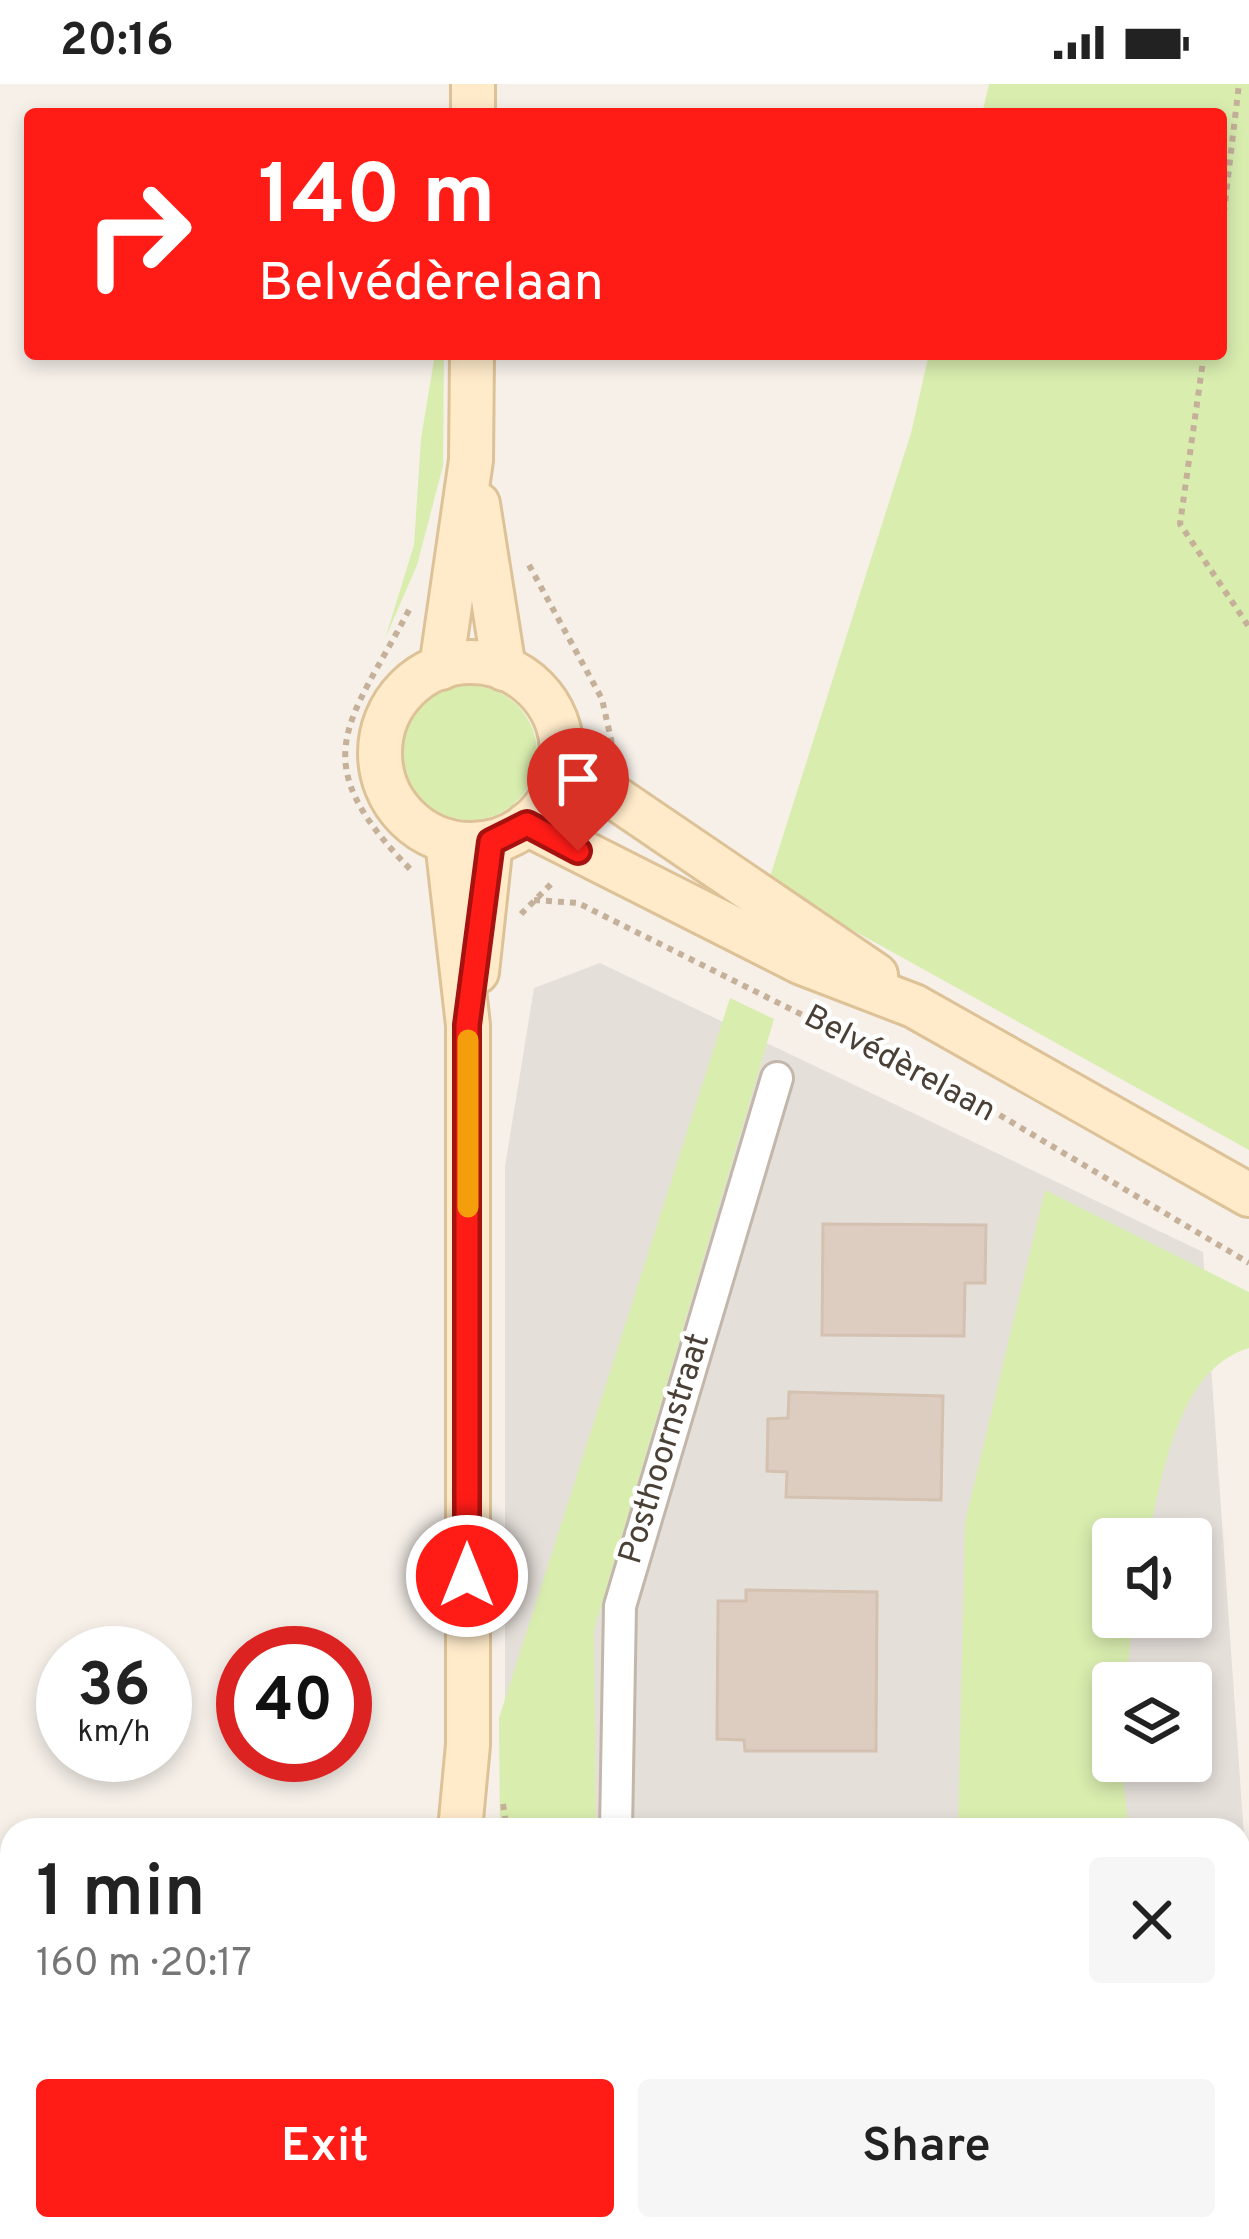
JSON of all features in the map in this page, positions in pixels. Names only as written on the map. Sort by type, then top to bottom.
[{"type":"main road","points":[[441,668],[471,460],[472,360]]},
{"type":"main road","points":[[471,460],[504,669]]},
{"type":"main road","points":[[472,663],[504,669],[529,683],[548,705],[559,731],[561,761],[551,796],[509,833],[447,841],[417,827],[394,803],[380,756],[391,709],[412,684],[441,668],[472,663]]},
{"type":"main road","name":"Belvédèrelaan","points":[[561,761],[866,966],[914,1006]]},
{"type":"main road","points":[[467,1025],[509,833]]},
{"type":"main road","name":"Belvédèrelaan","points":[[509,833],[578,851],[802,963],[914,1006],[1249,1195]]},
{"type":"main road","points":[[447,841],[467,1025],[468,1745],[461,1818]]},
{"type":"main road","points":[[468,1745],[492,1813]]},
{"type":"street","name":"Posthoornstraat","points":[[616,1818],[620,1606],[777,1078]]},
{"type":"path","points":[[1227,186],[1239,84]]},
{"type":"path","points":[[1203,360],[1180,524],[1249,627]]},
{"type":"path","points":[[525,557],[602,700],[614,747],[610,793]]},
{"type":"path","points":[[412,603],[360,694],[344,753],[351,788],[368,825],[413,873],[418,886]]},
{"type":"path","points":[[514,928],[578,851]]},
{"type":"path","name":"Belvédèrelaan","points":[[535,900],[578,904],[980,1104],[1249,1263]]},
{"type":"shaded area","points":[[600,963],[1203,1252],[1243,1818],[505,1818],[505,1166],[534,988]]},
{"type":"green space","points":[[989,84],[1249,84],[1249,1150],[768,883],[911,433],[928,360],[1227,360],[1227,108],[983,108]]},
{"type":"green space","points":[[434,360],[444,360],[443,466],[417,565],[385,639],[414,545],[421,439]]},
{"type":"green space","points":[[470,686],[496,691],[517,706],[532,727],[537,753],[532,779],[517,800],[496,815],[470,820],[444,815],[423,800],[408,779],[403,753],[408,727],[423,706],[444,691]]},
{"type":"green space","points":[[730,998],[774,1019],[594,1630],[596,1818],[500,1818],[499,1718]]},
{"type":"green space","points":[[1045,1190],[1249,1292],[1249,1348],[1225,1360],[1189,1401],[1168,1456],[1153,1518],[1092,1518],[1092,1638],[1131,1638],[1128,1662],[1092,1662],[1092,1782],[1123,1782],[1128,1818],[958,1818],[965,1522]]},
{"type":"building","points":[[823,1224],[986,1225],[985,1283],[965,1283],[964,1336],[822,1335]]},
{"type":"building","points":[[789,1392],[943,1396],[941,1500],[786,1497],[787,1472],[767,1471],[768,1419],[788,1418]]},
{"type":"building","points":[[746,1590],[877,1592],[876,1751],[745,1751],[744,1740],[717,1739],[718,1601],[746,1601]]},
{"type":"slow traffic","points":[[468,1040],[468,1207]]},
{"type":"route","points":[[467,1576],[467,1025],[482,945],[491,842],[527,824],[578,851]]}]
